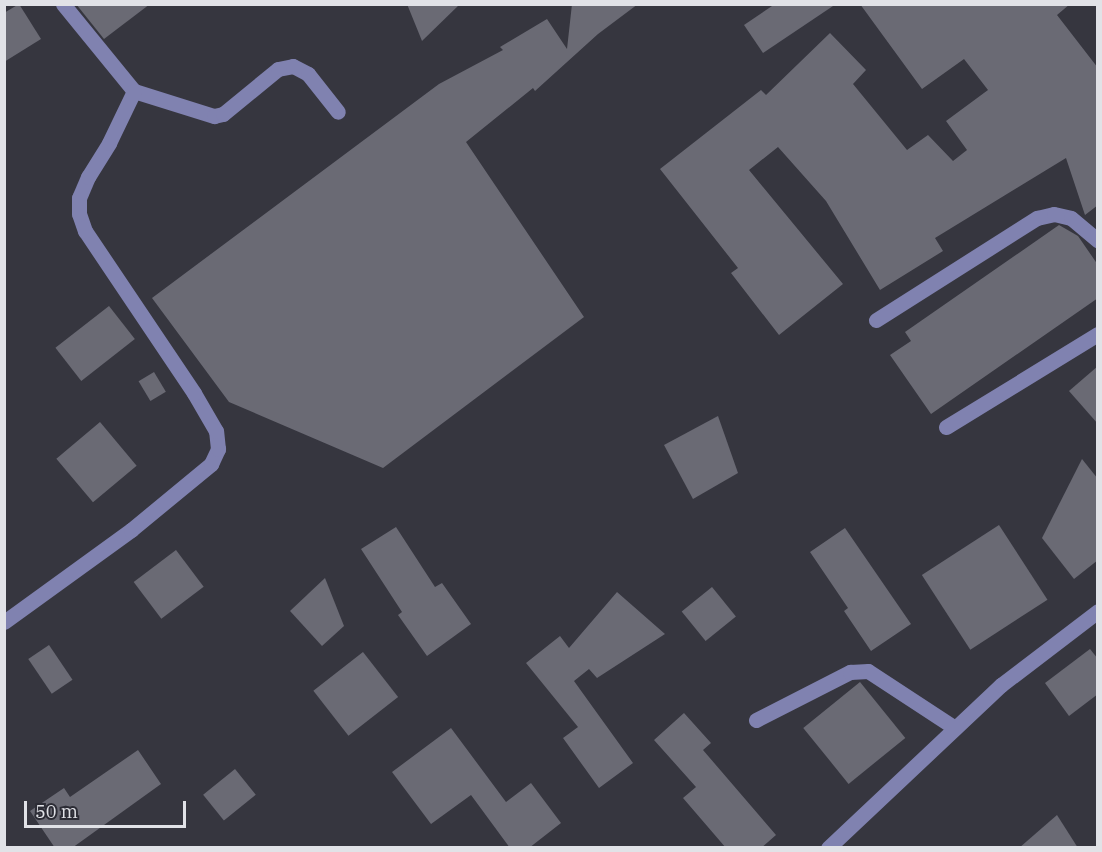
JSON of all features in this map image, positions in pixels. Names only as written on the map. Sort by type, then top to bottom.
[{"type":"street","points":[[63,4],[135,90],[214,116],[223,114],[278,69],[293,66],[308,74],[338,112]]},
{"type":"street","points":[[4,622],[140,522],[211,464],[218,449],[216,431],[194,393],[85,231],[79,214],[79,198],[88,177],[109,143],[135,90]]},
{"type":"street","points":[[876,320],[1037,218],[1054,214],[1071,218],[1098,241]]},
{"type":"street","points":[[946,428],[1098,334]]},
{"type":"street","points":[[828,848],[1001,685],[1098,610]]},
{"type":"street","points":[[756,720],[850,672],[868,671],[955,728]]},
{"type":"building","points":[[19,4],[41,39],[4,62],[4,13]]},
{"type":"building","points":[[76,4],[150,4],[104,39]]},
{"type":"building","points":[[407,4],[460,4],[422,41]]},
{"type":"building","points":[[572,4],[638,4],[598,34],[535,91],[533,88],[466,142],[584,317],[383,468],[229,402],[152,298],[439,84],[503,50],[500,47],[547,19],[567,49]]},
{"type":"building","points":[[775,4],[836,4],[763,53],[744,25]]},
{"type":"building","points":[[860,4],[1070,4],[1057,15],[1098,68],[1098,205],[1085,215],[1066,158],[935,238],[943,251],[880,290],[826,201],[778,147],[749,170],[843,284],[779,335],[731,273],[738,268],[660,169],[761,90],[766,95],[830,33],[866,70],[853,84],[907,150],[928,135],[953,161],[967,150],[946,121],[988,90],[964,59],[922,89]]},
{"type":"building","points":[[1059,225],[1078,236],[1098,265],[1098,298],[931,414],[890,355],[911,341],[905,332]]},
{"type":"building","points":[[109,306],[135,339],[81,381],[55,348]]},
{"type":"building","points":[[1098,366],[1098,424],[1069,391]]},
{"type":"building","points":[[154,372],[166,392],[150,401],[139,381]]},
{"type":"building","points":[[718,416],[738,473],[693,499],[664,445]]},
{"type":"building","points":[[100,422],[137,466],[93,502],[56,459]]},
{"type":"building","points":[[1082,459],[1098,479],[1098,560],[1074,579],[1042,538]]},
{"type":"building","points":[[999,525],[1047,600],[970,650],[922,575]]},
{"type":"building","points":[[396,527],[435,587],[442,583],[471,624],[427,656],[398,615],[402,612],[361,549]]},
{"type":"building","points":[[845,528],[911,624],[871,651],[844,611],[848,608],[810,552]]},
{"type":"building","points":[[176,550],[204,587],[161,619],[134,582]]},
{"type":"building","points":[[325,578],[344,626],[322,646],[290,611]]},
{"type":"building","points":[[712,587],[736,617],[706,641],[682,612]]},
{"type":"building","points":[[617,592],[665,634],[597,678],[589,669],[574,681],[633,763],[599,788],[563,738],[578,727],[526,663],[560,636],[569,648]]},
{"type":"building","points":[[49,645],[72,680],[52,694],[28,659]]},
{"type":"building","points":[[1090,649],[1098,659],[1098,694],[1069,716],[1045,683]]},
{"type":"building","points":[[363,652],[398,697],[348,736],[313,691]]},
{"type":"building","points":[[860,682],[905,738],[849,784],[803,728]]},
{"type":"building","points":[[684,713],[711,743],[703,750],[776,835],[761,848],[726,848],[683,798],[696,787],[654,740]]},
{"type":"building","points":[[451,728],[506,802],[531,783],[561,823],[529,848],[510,848],[471,795],[431,824],[392,772]]},
{"type":"building","points":[[138,750],[161,784],[72,848],[55,848],[30,811],[64,788],[70,797]]},
{"type":"building","points":[[235,769],[256,795],[224,820],[203,795]]},
{"type":"building","points":[[1057,815],[1078,848],[1019,848]]}]
